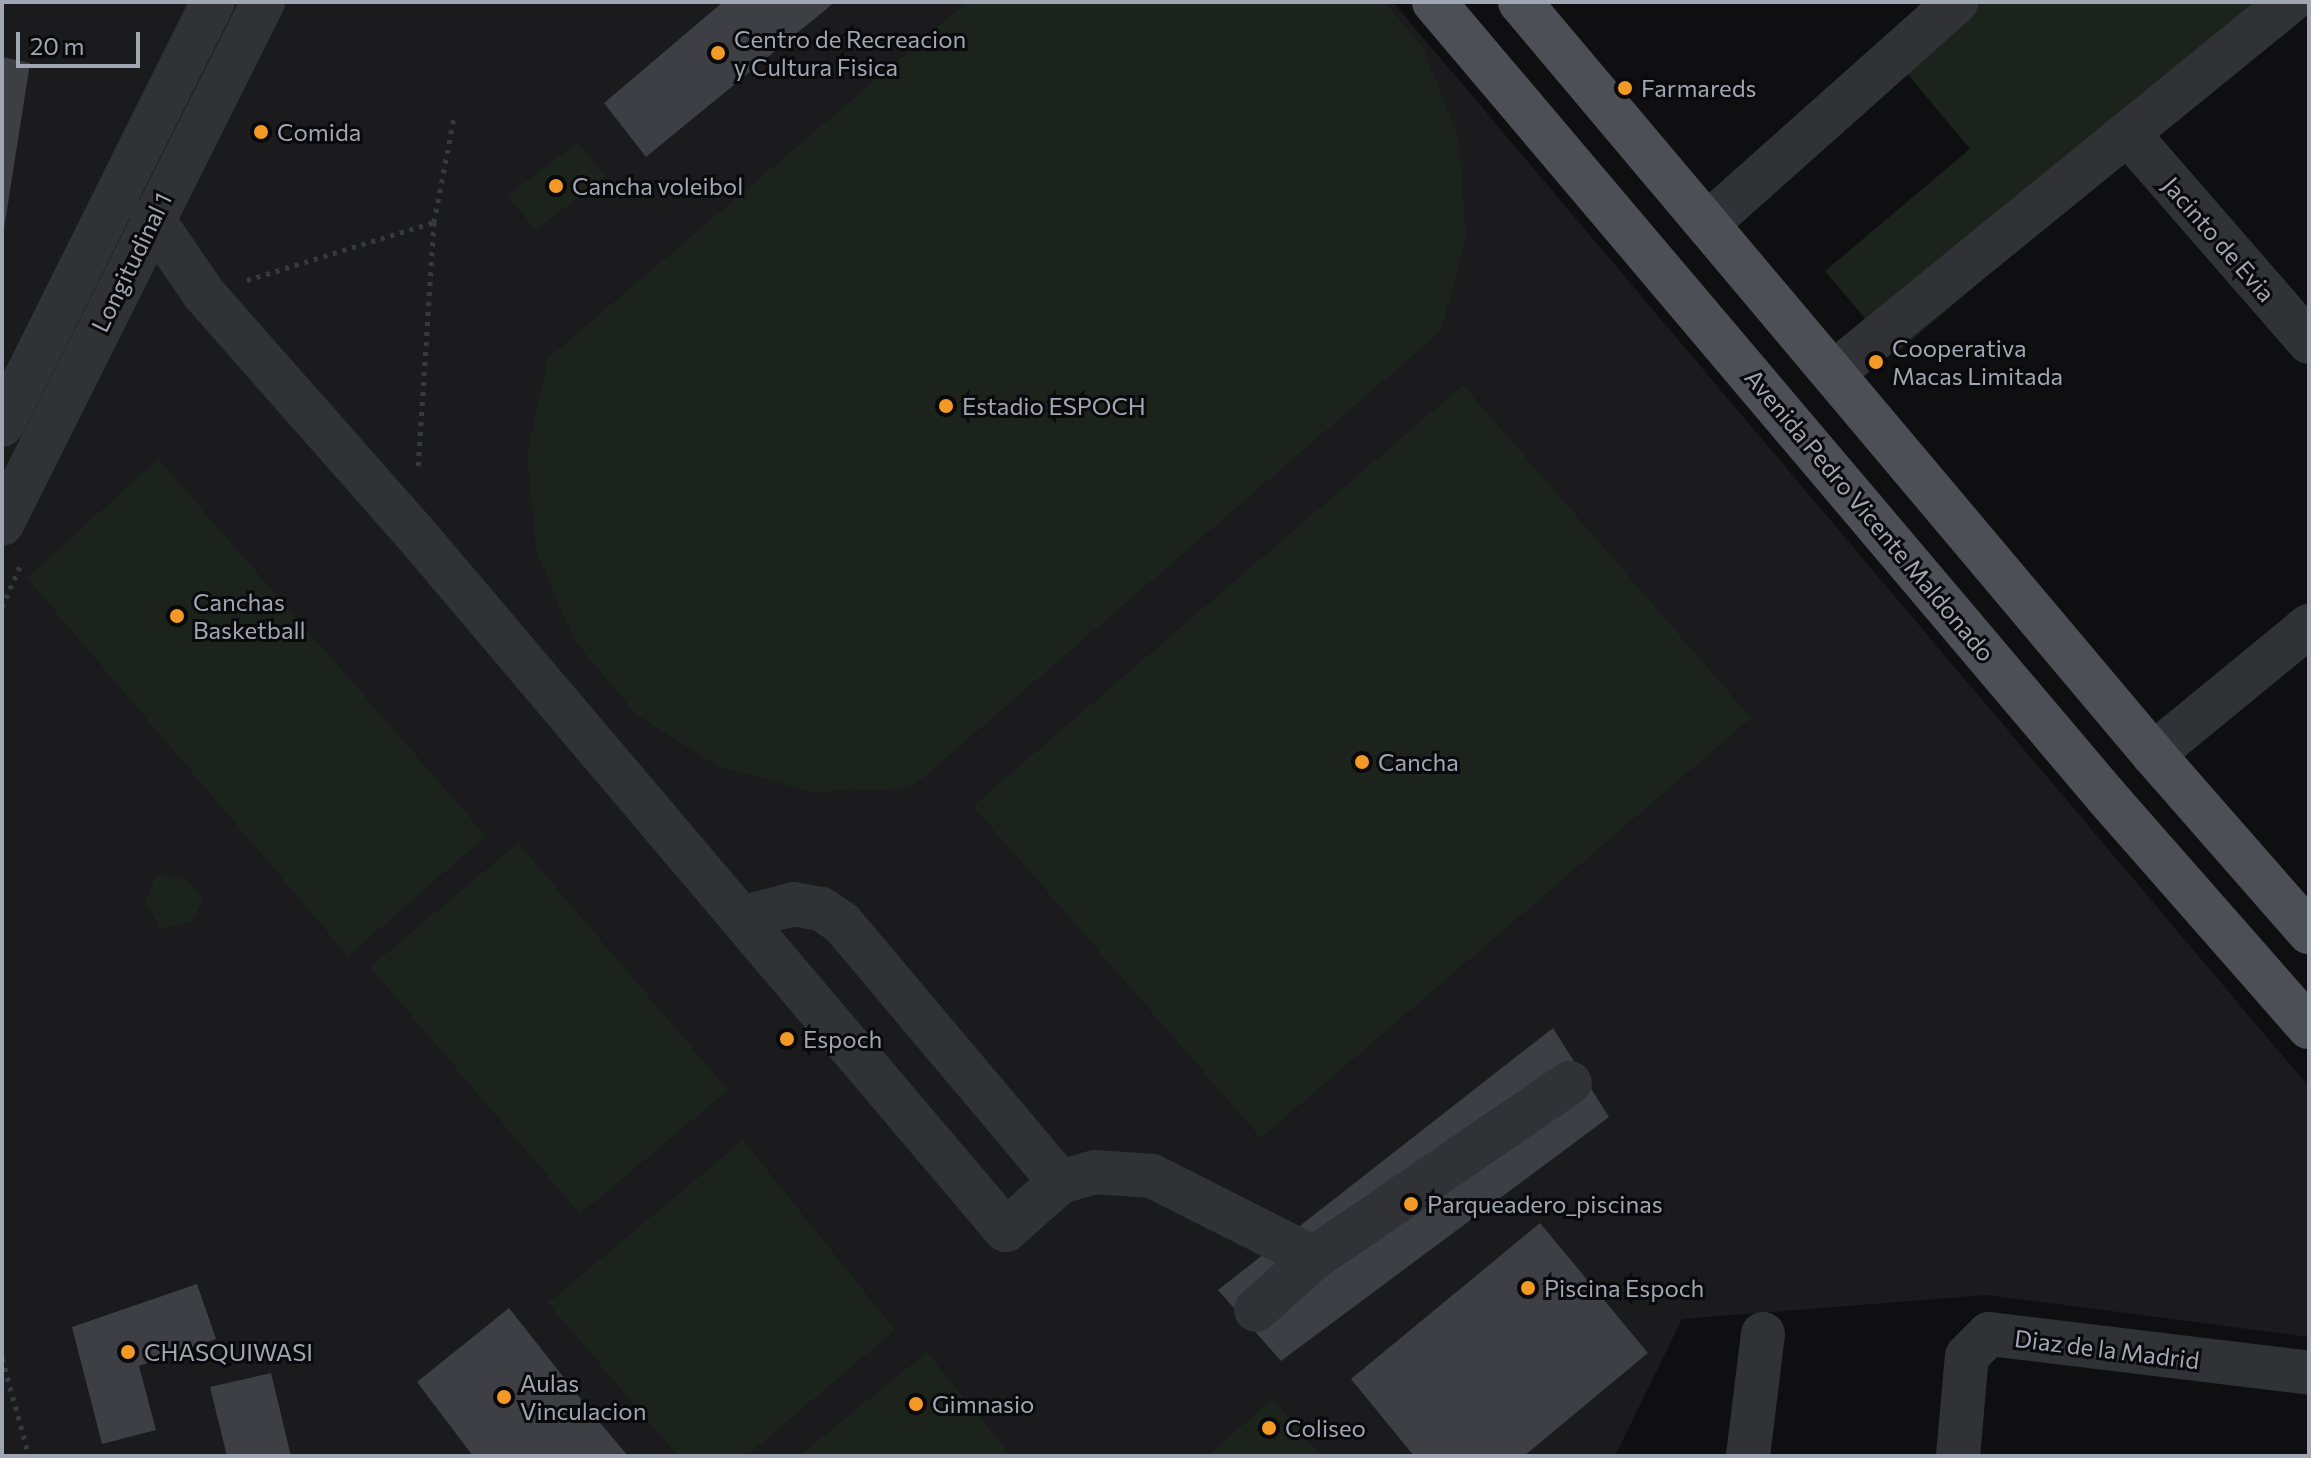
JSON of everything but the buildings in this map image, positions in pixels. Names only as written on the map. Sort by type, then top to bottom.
[{"type":"main road","name":"Avenida Pedro Vicente Maldonado","points":[[1434,2],[2105,795],[2309,1027]]},
{"type":"main road","points":[[1520,2],[2153,754],[2309,932]]},
{"type":"street","name":"Longitudinal 1","points":[[2,425],[213,2]]},
{"type":"street","points":[[1707,224],[1956,2]]},
{"type":"street","points":[[1833,373],[2130,136],[2289,2]]},
{"type":"street","name":"Longitudinal 1","points":[[2,524],[152,218],[249,6]]},
{"type":"street","name":"Jacinto de Evia","points":[[2130,136],[2309,342]]},
{"type":"street","points":[[152,218],[204,294],[414,532],[1006,1230],[1060,1182],[1095,1172],[1152,1176],[1314,1258]]},
{"type":"street","points":[[2153,754],[2309,626]]},
{"type":"street","points":[[741,918],[761,908],[794,904],[821,909],[842,923],[1060,1182]]},
{"type":"street","points":[[1256,1310],[1314,1258],[1570,1083]]},
{"type":"street","points":[[1748,1456],[1763,1334]]},
{"type":"street","name":"Diaz de la Madrid","points":[[1958,1456],[1967,1356],[1989,1334],[2309,1373]]},
{"type":"path","points":[[414,532],[434,222],[454,117]]},
{"type":"path","points":[[204,294],[434,222]]},
{"type":"path","points":[[2,1358],[29,1456]]},
{"type":"shaded area","points":[[2,2],[1393,2],[2309,1087],[2309,1337],[1987,1295],[1682,1319],[1615,1456],[2,1456]]},
{"type":"shaded area","name":"Estadio ESPOCH","points":[[967,2],[1385,2],[1424,49],[1459,140],[1466,237],[1441,331],[911,788],[814,792],[719,767],[637,715],[574,640],[536,550],[527,454],[548,358]]},
{"type":"shaded area","points":[[1961,2],[2309,2],[1895,354],[1825,271],[1970,149],[1895,59]]},
{"type":"shaded area","name":"Cancha voleibol","points":[[578,142],[605,176],[536,230],[507,196]]},
{"type":"shaded area","name":"Cancha","points":[[1463,385],[1751,718],[1261,1138],[973,806]]},
{"type":"shaded area","points":[[158,459],[486,836],[348,956],[27,578]]},
{"type":"shaded area","points":[[518,843],[728,1090],[580,1214],[370,967]]},
{"type":"shaded area","points":[[156,875],[184,877],[204,900],[191,922],[160,929],[146,902]]},
{"type":"shaded area","points":[[743,1140],[895,1330],[746,1456],[678,1456],[548,1303]]},
{"type":"shaded area","name":"Gimnasio","points":[[927,1352],[1011,1456],[799,1456]]},
{"type":"shaded area","name":"Coliseo","points":[[1273,1399],[1322,1456],[1207,1456]]},
{"type":"place","name":"Centro de Recreacion y Cultura Fisica","points":[[718,53]]},
{"type":"place","name":"Farmareds","points":[[1625,88]]},
{"type":"place","name":"Comida","points":[[261,132]]},
{"type":"place","name":"Cancha voleibol","points":[[556,186]]},
{"type":"place","name":"Cooperativa Macas Limitada","points":[[1876,362]]},
{"type":"place","name":"Estadio ESPOCH","points":[[946,406]]},
{"type":"place","name":"Canchas Basketball","points":[[177,616]]},
{"type":"place","name":"Cancha","points":[[1362,762]]},
{"type":"place","name":"Espoch","points":[[787,1039]]},
{"type":"place","name":"Parqueadero_piscinas","points":[[1411,1204]]},
{"type":"place","name":"Piscina Espoch","points":[[1528,1288]]},
{"type":"place","name":"CHASQUIWASI","points":[[128,1352]]},
{"type":"place","name":"Aulas Vinculacion","points":[[504,1397]]},
{"type":"place","name":"Gimnasio","points":[[916,1404]]},
{"type":"place","name":"Coliseo","points":[[1269,1428]]}]
